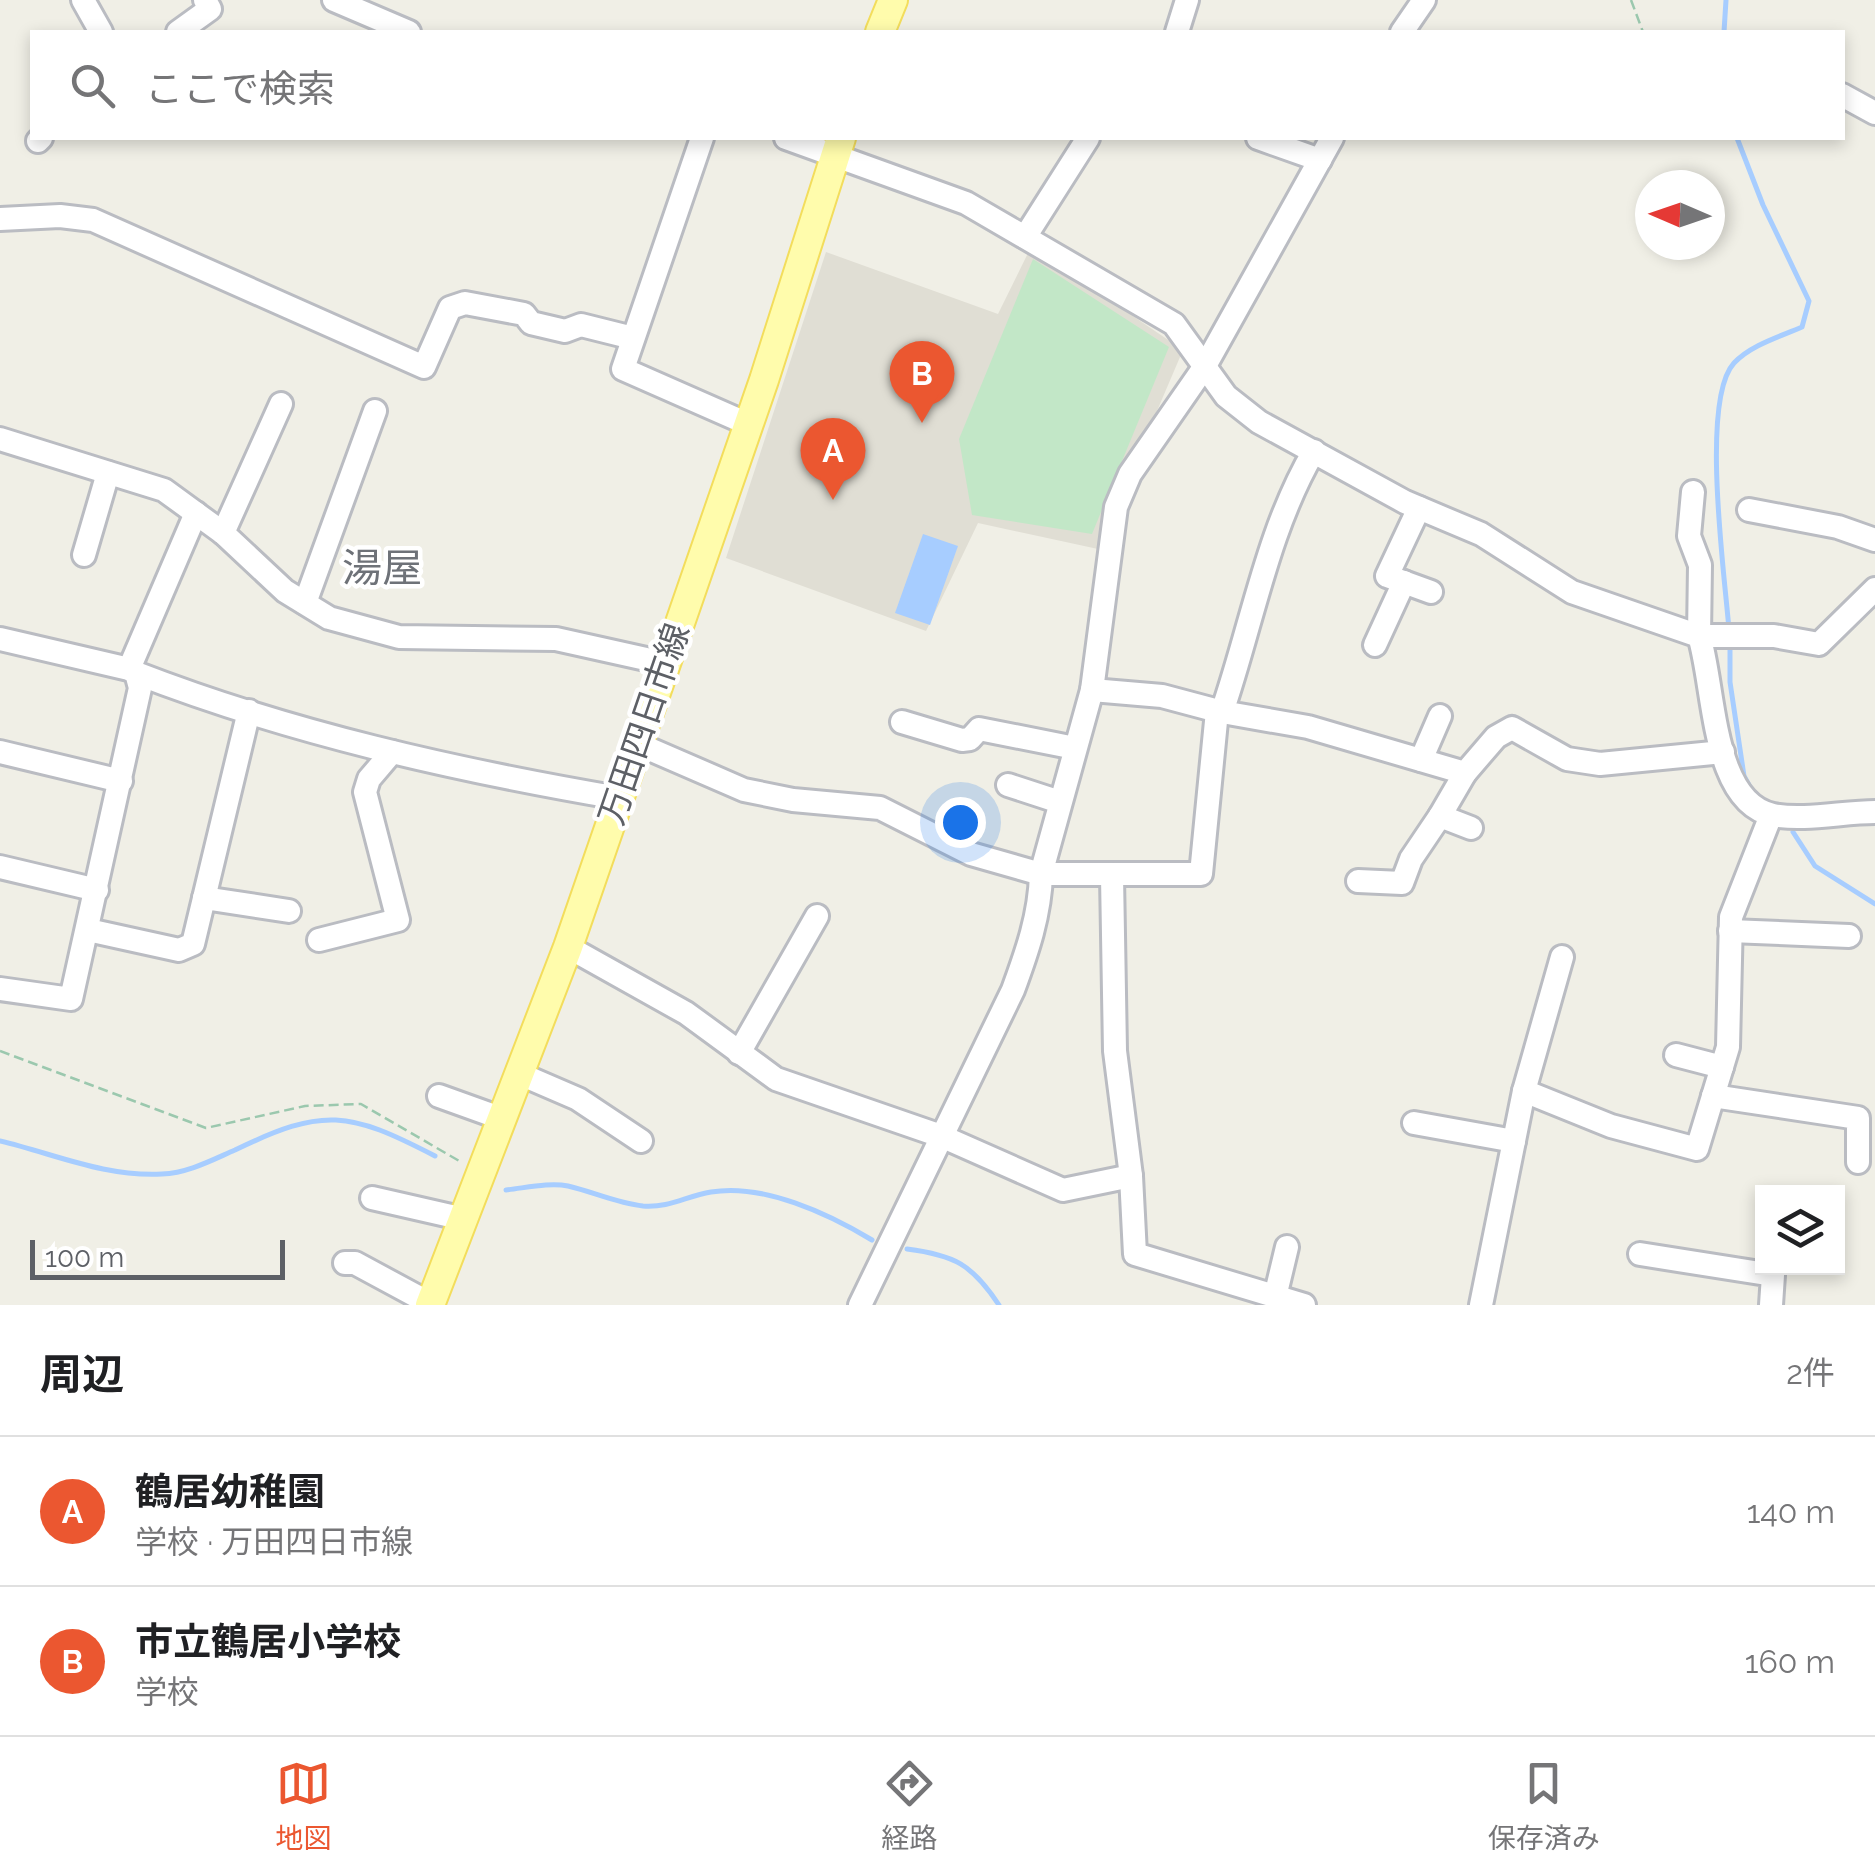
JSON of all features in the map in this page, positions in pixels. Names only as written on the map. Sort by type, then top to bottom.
[{"type":"main road","points":[[881,30],[893,0]]},
{"type":"main road","name":"万田四日市線","points":[[430,1304],[568,947],[748,424],[838,145]]},
{"type":"street","points":[[83,0],[100,30]]},
{"type":"street","points":[[181,30],[210,9],[205,0]]},
{"type":"street","points":[[334,0],[398,30]]},
{"type":"street","points":[[1179,30],[1187,0]]},
{"type":"street","points":[[1403,30],[1424,0]]},
{"type":"street","points":[[1845,98],[1875,113]]},
{"type":"street","points":[[701,140],[673,233],[651,280],[623,370],[748,424]]},
{"type":"street","points":[[801,140],[838,145],[966,203],[1174,324],[1226,396],[1259,422],[1419,508],[1481,534],[1572,592],[1699,636],[1774,636],[1820,644],[1875,590]]},
{"type":"street","points":[[1025,237],[1084,140]]},
{"type":"street","points":[[1264,140],[1320,160]]},
{"type":"street","points":[[860,1305],[1013,990],[1040,902],[1041,874],[1092,690],[1116,507],[1130,474],[1205,366],[1331,140]]},
{"type":"street","points":[[0,219],[60,216],[94,220],[424,367],[450,308],[465,303],[524,314],[531,323],[565,331],[581,325],[632,338]]},
{"type":"street","points":[[223,533],[281,404]]},
{"type":"street","points":[[305,603],[375,411]]},
{"type":"street","points":[[0,439],[164,490],[223,533],[285,591],[329,618],[399,637],[556,639],[664,663]]},
{"type":"street","points":[[638,744],[744,790],[793,800],[880,808],[971,854],[1041,874],[1201,874],[1219,711],[1272,544],[1296,481],[1314,451]]},
{"type":"street","points":[[84,555],[108,473]]},
{"type":"street","points":[[1693,492],[1689,536],[1700,565],[1699,636],[1729,777],[1741,800],[1771,815],[1875,812]]},
{"type":"street","points":[[1419,508],[1387,576],[1431,592]]},
{"type":"street","points":[[1749,510],[1838,527],[1875,540]]},
{"type":"street","points":[[0,989],[71,999],[140,688],[132,671],[196,513]]},
{"type":"street","points":[[1375,645],[1404,582]]},
{"type":"street","points":[[0,639],[132,671],[248,711],[455,770],[619,798]]},
{"type":"street","points":[[1092,690],[1162,696],[1308,727],[1465,773]]},
{"type":"street","points":[[88,930],[178,950],[193,944],[248,711]]},
{"type":"street","points":[[1421,760],[1440,716]]},
{"type":"street","points":[[902,722],[962,740],[979,729],[1075,748]]},
{"type":"street","points":[[1358,881],[1402,883],[1410,858],[1465,773],[1496,736],[1512,728],[1546,750],[1600,764],[1724,752]]},
{"type":"street","points":[[0,752],[121,781]]},
{"type":"street","points":[[319,940],[398,920],[365,792],[369,779],[392,752]]},
{"type":"street","points":[[1008,785],[1060,802]]},
{"type":"street","points":[[1524,1091],[1612,1126],[1697,1149],[1728,1047],[1731,917],[1771,815]]},
{"type":"street","points":[[1440,816],[1471,828]]},
{"type":"street","points":[[0,867],[97,890]]},
{"type":"street","points":[[1112,876],[1114,1051],[1132,1176],[1134,1254],[1304,1305]]},
{"type":"street","points":[[204,898],[289,911]]},
{"type":"street","points":[[740,1053],[817,916]]},
{"type":"street","points":[[1730,931],[1849,936]]},
{"type":"street","points":[[568,947],[686,1013],[776,1079],[941,1136],[1063,1190],[1132,1176]]},
{"type":"street","points":[[1481,1305],[1524,1091],[1562,957]]},
{"type":"street","points":[[1676,1055],[1722,1067]]},
{"type":"street","points":[[520,1074],[578,1099],[640,1141]]},
{"type":"street","points":[[439,1096],[503,1119]]},
{"type":"street","points":[[1712,1096],[1858,1118],[1858,1162]]},
{"type":"street","points":[[1414,1123],[1514,1141]]},
{"type":"street","points":[[372,1198],[464,1220]]},
{"type":"street","points":[[1275,1297],[1287,1247]]},
{"type":"street","points":[[1640,1254],[1773,1275],[1771,1305]]},
{"type":"street","points":[[345,1263],[355,1263],[430,1304]]},
{"type":"path","points":[[1631,0],[1643,30]]},
{"type":"path","points":[[0,1051],[206,1128],[306,1106],[361,1104],[482,1175]]},
{"type":"shaded area","points":[[1031,247],[1183,350],[1098,549],[978,523],[926,631],[726,558],[826,252],[998,314]]},
{"type":"green space","points":[[1033,259],[1169,347],[1092,534],[972,515],[959,439]]},
{"type":"water","points":[[923,534],[958,546],[930,625],[895,613]]},
{"type":"waterway","points":[[1724,30],[1726,0]]},
{"type":"waterway","points":[[1729,630],[1716,450],[1724,383],[1734,363],[1749,351],[1802,327],[1809,301],[1763,205],[1738,140]]},
{"type":"waterway","points":[[1730,641],[1730,682],[1744,776],[1750,787]]},
{"type":"waterway","points":[[1793,832],[1815,866],[1875,904]]},
{"type":"waterway","points":[[0,1141],[100,1168],[162,1174],[200,1165],[292,1126],[336,1120],[380,1130],[435,1156]]},
{"type":"waterway","points":[[506,1190],[561,1185],[643,1206],[670,1204],[711,1192],[752,1192],[816,1211],[872,1240]]},
{"type":"waterway","points":[[907,1249],[960,1264],[980,1280],[999,1305]]},
{"type":"place","name":"市立鶴居小学校","points":[[922,423]]},
{"type":"place","name":"鶴居幼稚園","points":[[833,500]]},
{"type":"district","name":"湯屋","points":[[382,568]]}]
